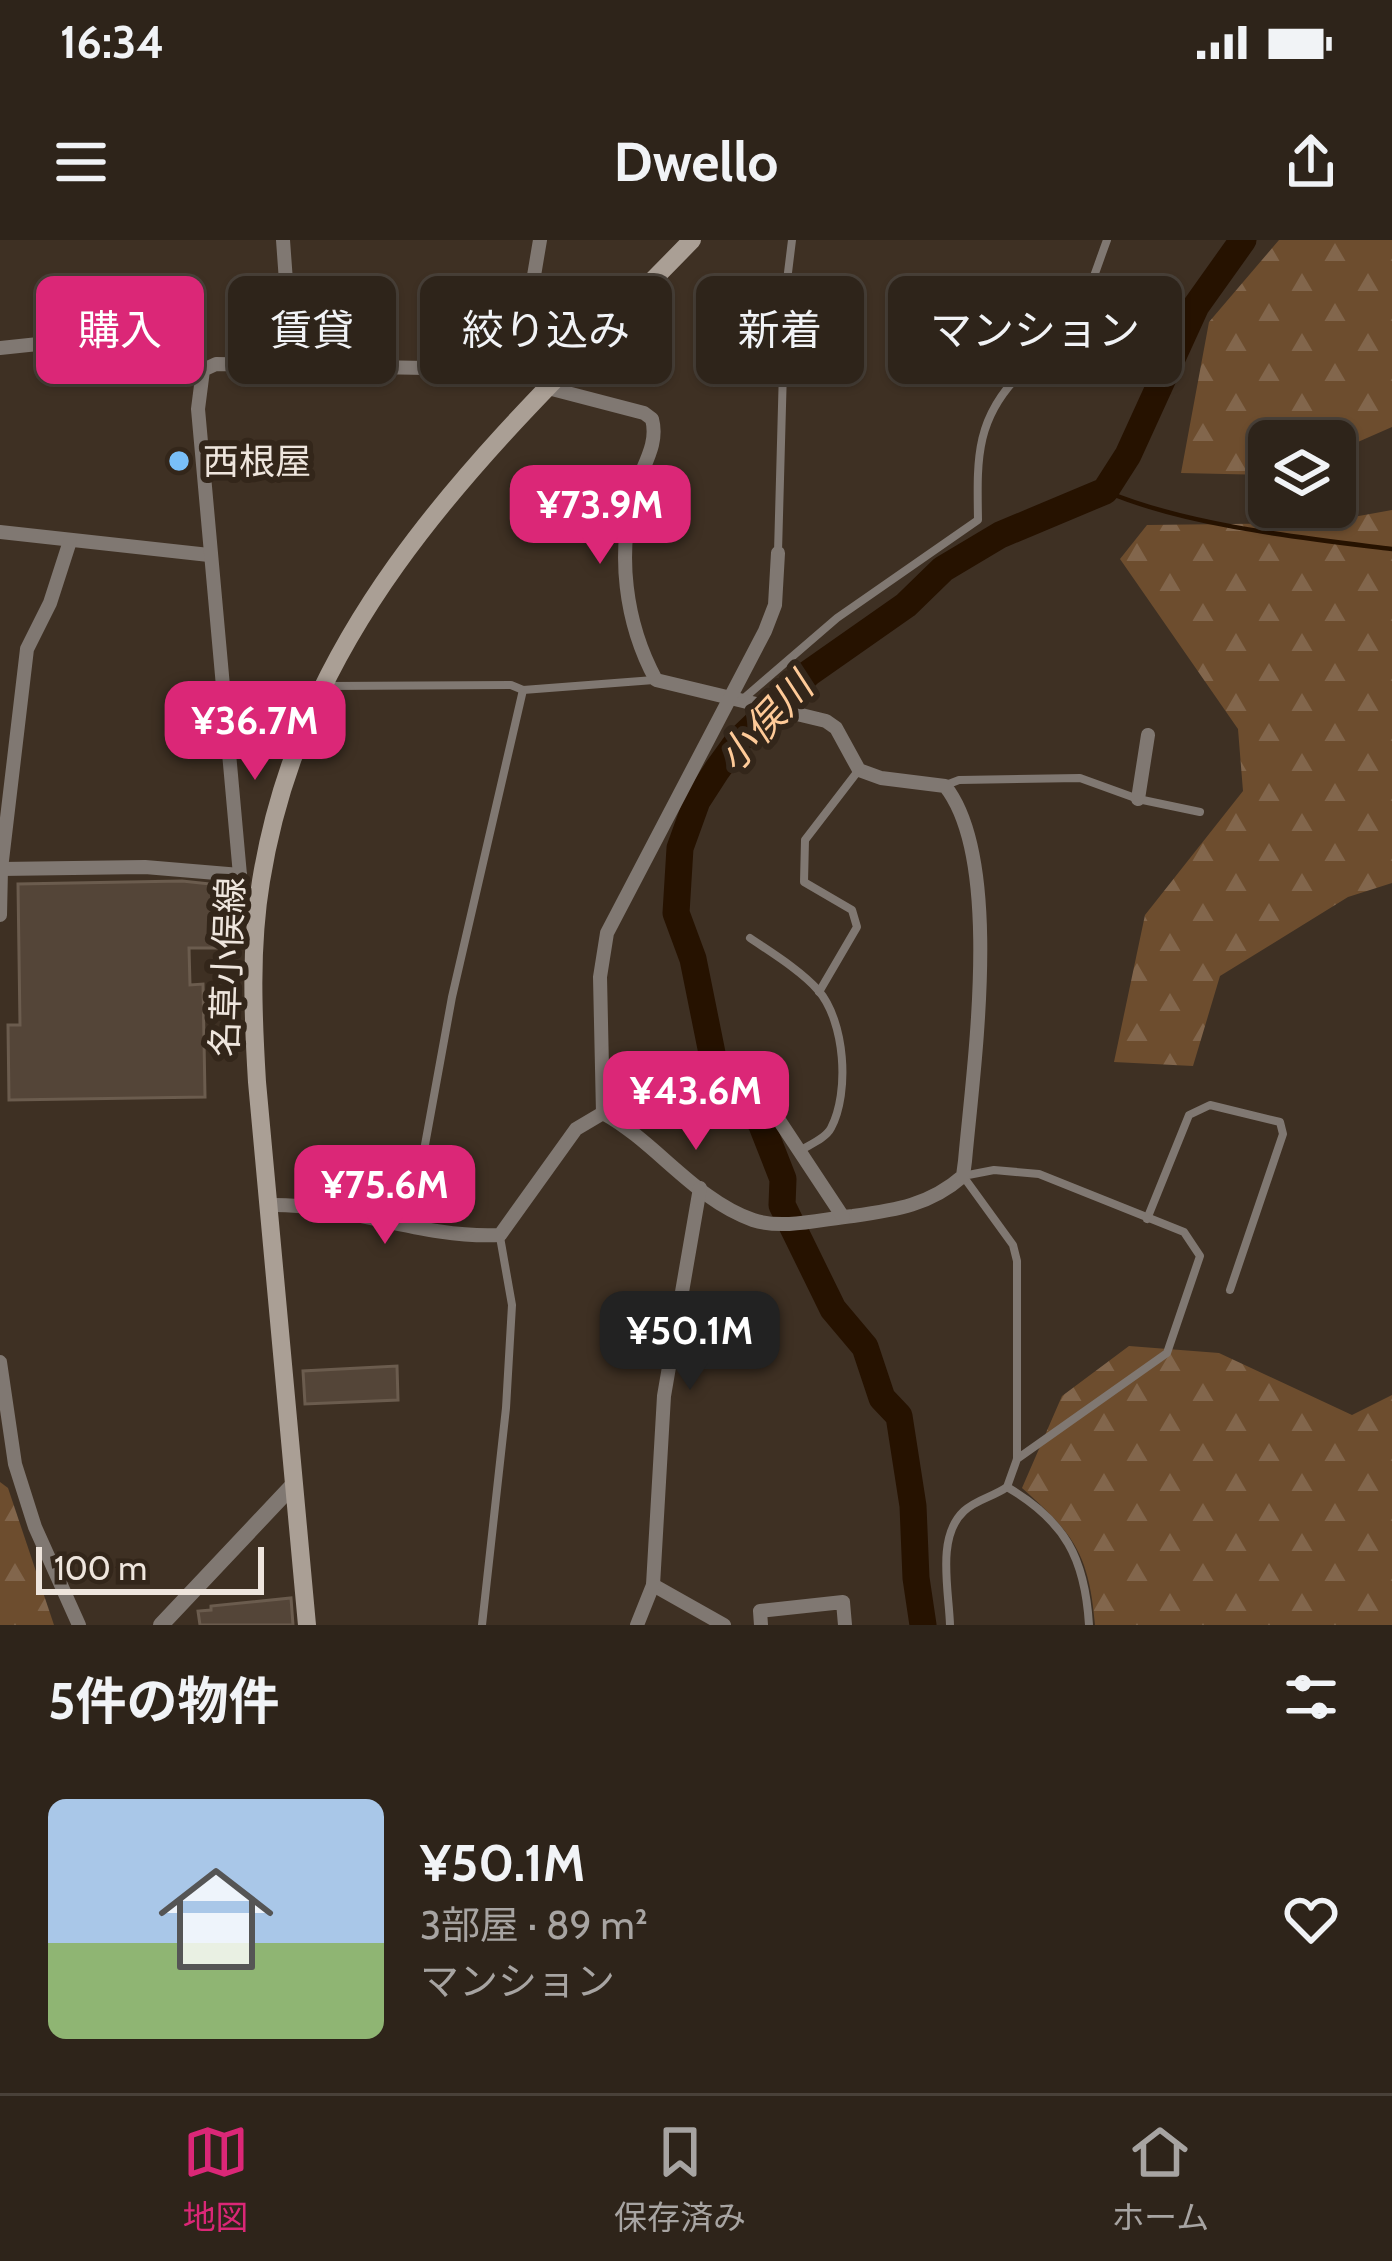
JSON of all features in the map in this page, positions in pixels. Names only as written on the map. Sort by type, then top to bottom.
[{"type":"main road","name":"名草小俣線","points":[[308,1625],[254,1044],[256,916],[274,813],[320,686],[398,558],[548,388],[692,240]]},
{"type":"street","points":[[283,240],[286,276]]},
{"type":"street","points":[[534,276],[540,240]]},
{"type":"street","points":[[0,348],[36,344]]},
{"type":"street","points":[[201,384],[198,409],[209,555],[241,887],[256,916]]},
{"type":"street","points":[[544,384],[652,419],[654,440],[634,492],[624,543],[636,630],[656,680],[826,721],[836,728],[859,770],[881,778],[945,786],[964,817],[977,903],[978,1017],[963,1176],[948,1189],[907,1209],[784,1223],[750,1219],[700,1188],[603,1113]]},
{"type":"street","points":[[0,532],[209,555]]},
{"type":"street","points":[[0,915],[1,869],[27,649],[50,603],[70,541]]},
{"type":"street","points":[[603,1113],[600,977],[608,933],[739,700],[775,605],[778,553]]},
{"type":"street","points":[[1138,799],[1148,735]]},
{"type":"street","points":[[1,869],[145,867],[240,875]]},
{"type":"street","points":[[771,1108],[843,1217]]},
{"type":"street","points":[[268,1205],[296,1204],[441,1233],[500,1235],[576,1129],[603,1113]]},
{"type":"street","points":[[637,1625],[653,1586],[664,1396],[700,1188]]},
{"type":"street","points":[[0,1362],[22,1485],[35,1527],[79,1625]]},
{"type":"street","points":[[160,1625],[293,1485]]},
{"type":"street","points":[[653,1586],[724,1625]]},
{"type":"street","points":[[761,1625],[760,1610],[842,1602],[845,1625]]},
{"type":"lane","points":[[778,553],[785,297],[792,240]]},
{"type":"lane","points":[[739,700],[837,618],[978,520],[980,434],[1005,390],[1066,334],[1107,240]]},
{"type":"lane","points":[[320,686],[511,685],[523,690],[656,680]]},
{"type":"lane","points":[[410,1227],[452,997],[523,690]]},
{"type":"lane","points":[[819,992],[853,937],[856,917],[804,882],[805,840],[859,770]]},
{"type":"lane","points":[[945,786],[959,781],[1066,776],[1200,812]]},
{"type":"lane","points":[[750,938],[819,992],[839,1038],[841,1084],[833,1125],[800,1150]]},
{"type":"lane","points":[[1147,1219],[1189,1114],[1210,1105],[1280,1122],[1283,1134],[1230,1291]]},
{"type":"lane","points":[[950,1625],[947,1549],[951,1527],[963,1511],[1007,1487],[1017,1459],[1017,1261],[1012,1245],[963,1176],[994,1170],[1039,1174],[1098,1196],[1184,1232],[1200,1256],[1167,1353],[1017,1459]]},
{"type":"lane","points":[[482,1625],[506,1408],[512,1305],[500,1235]]},
{"type":"lane","points":[[1007,1487],[1034,1504],[1068,1540],[1084,1582],[1089,1625]]},
{"type":"green space","points":[[1279,240],[1392,240],[1392,427],[1356,443],[1356,420],[1248,420],[1248,475],[1181,473],[1209,322]]},
{"type":"green space","points":[[1392,510],[1392,883],[1348,897],[1220,976],[1193,1066],[1114,1062],[1145,915],[1243,791],[1238,729],[1120,559],[1147,525],[1356,528],[1356,516]]},
{"type":"green space","points":[[1129,1346],[1219,1353],[1352,1415],[1392,1395],[1392,1625],[1095,1625],[1088,1580],[1076,1547],[1022,1488],[1062,1396]]},
{"type":"green space","points":[[0,1482],[8,1488],[54,1625],[0,1625]]},
{"type":"building","points":[[182,881],[220,885],[221,948],[189,948],[190,985],[203,984],[205,1097],[9,1100],[8,1025],[20,1025],[18,884]]},
{"type":"building","points":[[397,1366],[398,1400],[305,1404],[303,1371]]},
{"type":"building","points":[[291,1598],[293,1625],[200,1625],[198,1611],[211,1610],[211,1606]]},
{"type":"waterway","name":"小俣川","points":[[923,1625],[913,1506],[899,1416],[882,1398],[865,1347],[833,1309],[782,1205],[783,1179],[761,1123],[715,1068],[693,959],[676,913],[680,848],[697,801],[738,741],[809,673],[906,605],[943,569],[1000,535],[1105,491],[1128,455],[1196,306],[1243,240]]},
{"type":"waterway","points":[[1105,491],[1208,522],[1392,549]]},
{"type":"place","name":"西根屋","points":[[179,461]]}]
